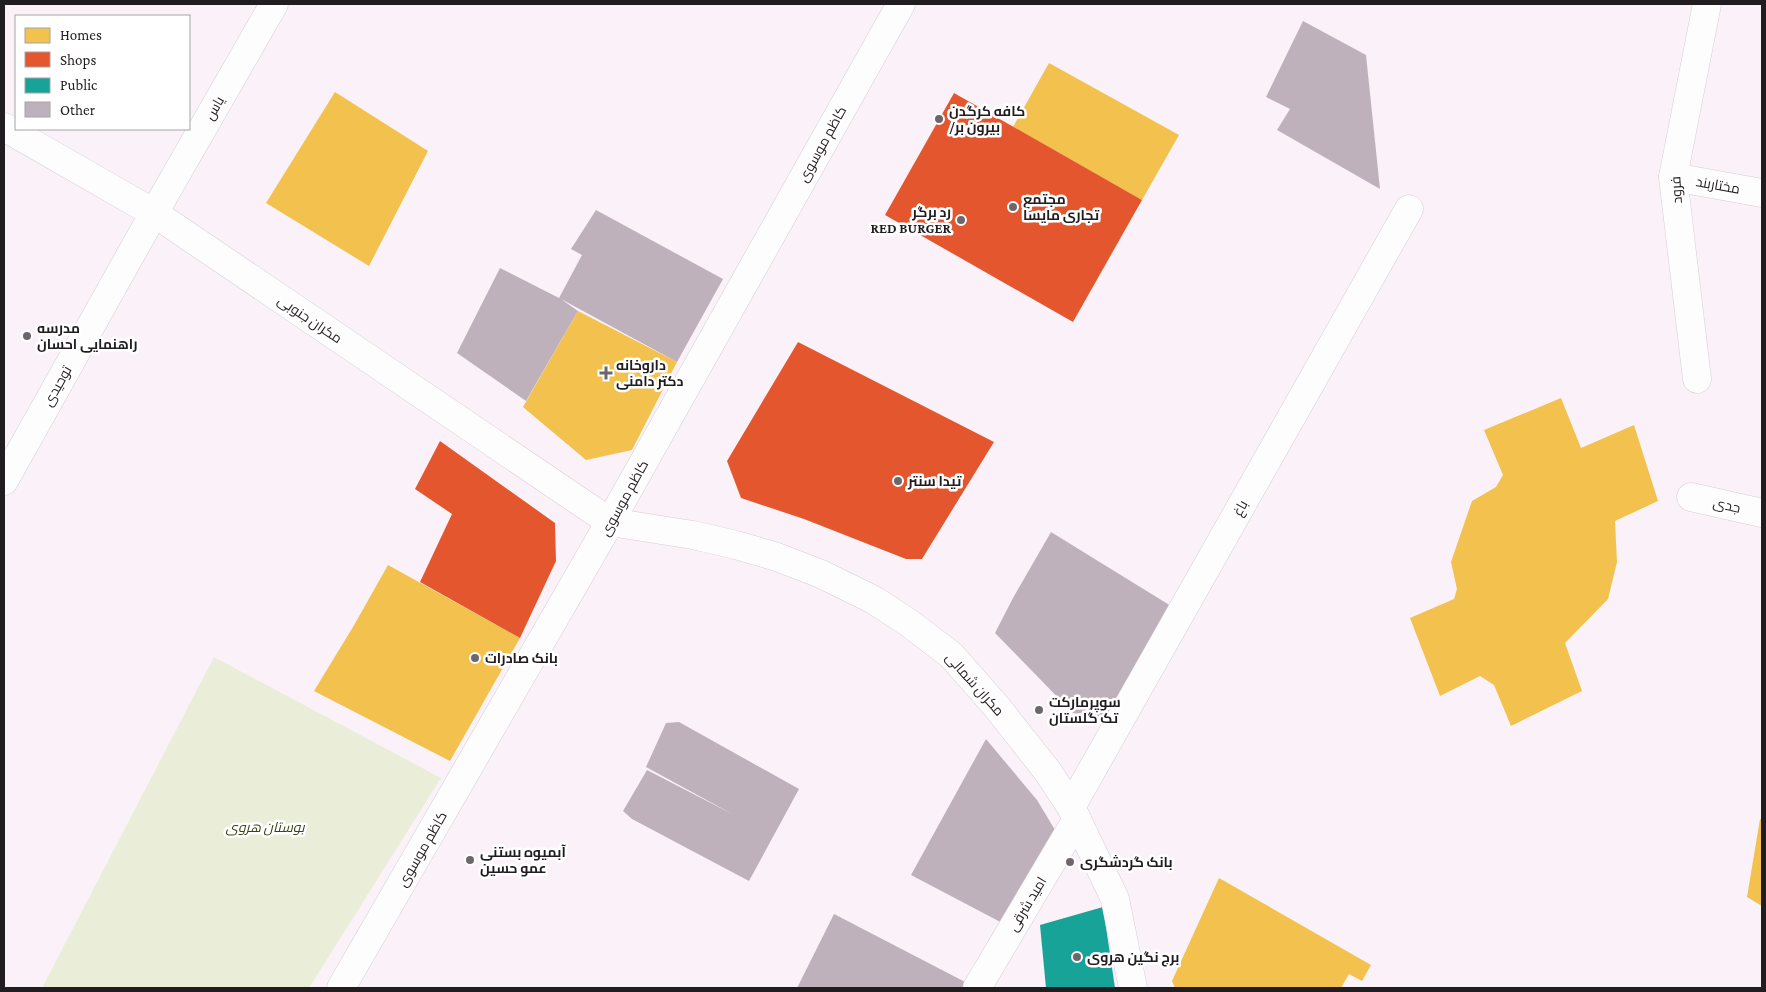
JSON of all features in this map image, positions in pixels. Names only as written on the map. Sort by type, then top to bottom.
[{"type":"street","name":"یاس","points":[[154,213],[274,4]]},
{"type":"street","name":"کاظم موسوی","points":[[341,988],[610,522],[901,4]]},
{"type":"street","name":"فرود","points":[[1697,379],[1673,177],[1707,4]]},
{"type":"street","name":"مکران جنوبی","points":[[4,127],[154,213],[610,522]]},
{"type":"street","name":"مختاربند","points":[[1673,177],[1762,193]]},
{"type":"street","name":"باغ","points":[[1074,813],[1409,209]]},
{"type":"street","name":"توحیدی","points":[[4,481],[154,213]]},
{"type":"street","name":"جدی","points":[[1691,497],[1762,513]]},
{"type":"street","name":"مکران شمالی","points":[[610,522],[693,535],[777,557],[821,574],[874,600],[909,623],[951,655],[996,706],[1048,772],[1074,813],[1115,899],[1133,988]]},
{"type":"street","name":"امید شرقی","points":[[977,988],[1074,813]]},
{"type":"green space","name":"بوستان هروی","points":[[214,657],[441,778],[309,988],[42,988]]},
{"type":"building: Homes","points":[[1049,63],[1179,135],[1142,200],[1013,127]]},
{"type":"building: Homes","points":[[335,92],[428,151],[369,266],[266,203]]},
{"type":"building: Homes","points":[[578,311],[677,362],[632,450],[586,460],[523,407]]},
{"type":"building: Homes","points":[[1561,398],[1581,448],[1634,425],[1658,501],[1615,521],[1617,562],[1608,599],[1565,643],[1582,691],[1511,726],[1494,685],[1480,676],[1440,696],[1410,618],[1454,599],[1457,589],[1451,562],[1472,501],[1496,487],[1503,475],[1484,430]]},
{"type":"building: Homes","points":[[388,565],[520,638],[450,761],[314,691]]},
{"type":"building: Homes","points":[[1760,819],[1762,820],[1762,906],[1747,897]]},
{"type":"building: Homes","points":[[1219,878],[1371,965],[1362,981],[1349,974],[1341,988],[1175,988],[1172,981]]},
{"type":"building: Shops","name":"مجتمع تجاری مايسا","points":[[954,93],[1142,200],[1073,322],[885,215]]},
{"type":"building: Shops","points":[[798,342],[994,442],[922,559],[906,559],[804,519],[741,498],[727,461]]},
{"type":"building: Shops","points":[[440,441],[555,523],[556,561],[520,638],[420,582],[452,514],[415,489]]},
{"type":"building: Public","name":"برج نگین هروی","points":[[1103,907],[1115,988],[1046,988],[1040,925]]},
{"type":"building: Other","points":[[1303,21],[1366,55],[1380,189],[1277,130],[1290,109],[1266,97]]},
{"type":"building: Other","points":[[596,210],[723,279],[677,362],[561,299],[578,311],[526,401],[457,353],[500,268],[559,298],[582,255],[571,249]]},
{"type":"building: Other","points":[[1051,532],[1171,606],[1109,718],[1073,713],[995,633]]},
{"type":"building: Other","points":[[679,722],[799,789],[749,881],[632,819],[623,811],[647,770],[734,815],[646,767],[666,723]]},
{"type":"building: Other","points":[[986,739],[1037,800],[1058,835],[1008,926],[911,875]]},
{"type":"building: Other","points":[[834,914],[969,984],[966,988],[797,988]]},
{"type":"place","name":"کافه کرگدن /بیرون بر","points":[[939,119]]},
{"type":"place","name":"مجتمع تجاری مايسا","points":[[1013,207]]},
{"type":"place","name":"رد برگر RED BURGER","points":[[961,220]]},
{"type":"place","name":"مدرسه راهنمایی احسان","points":[[27,336]]},
{"type":"place","name":"داروخانه دکتر دامنی","points":[[606,373]]},
{"type":"place","name":"تیدا سنتر","points":[[898,481]]},
{"type":"place","name":"بانک صادرات","points":[[475,658]]},
{"type":"place","name":"سوپرمارکت تک گلستان","points":[[1039,710]]},
{"type":"place","name":"آبمیوه بستنی عمو حسین","points":[[470,860]]},
{"type":"place","name":"بانک گردشگری","points":[[1070,862]]},
{"type":"place","name":"برج نگین هروی","points":[[1077,957]]}]
